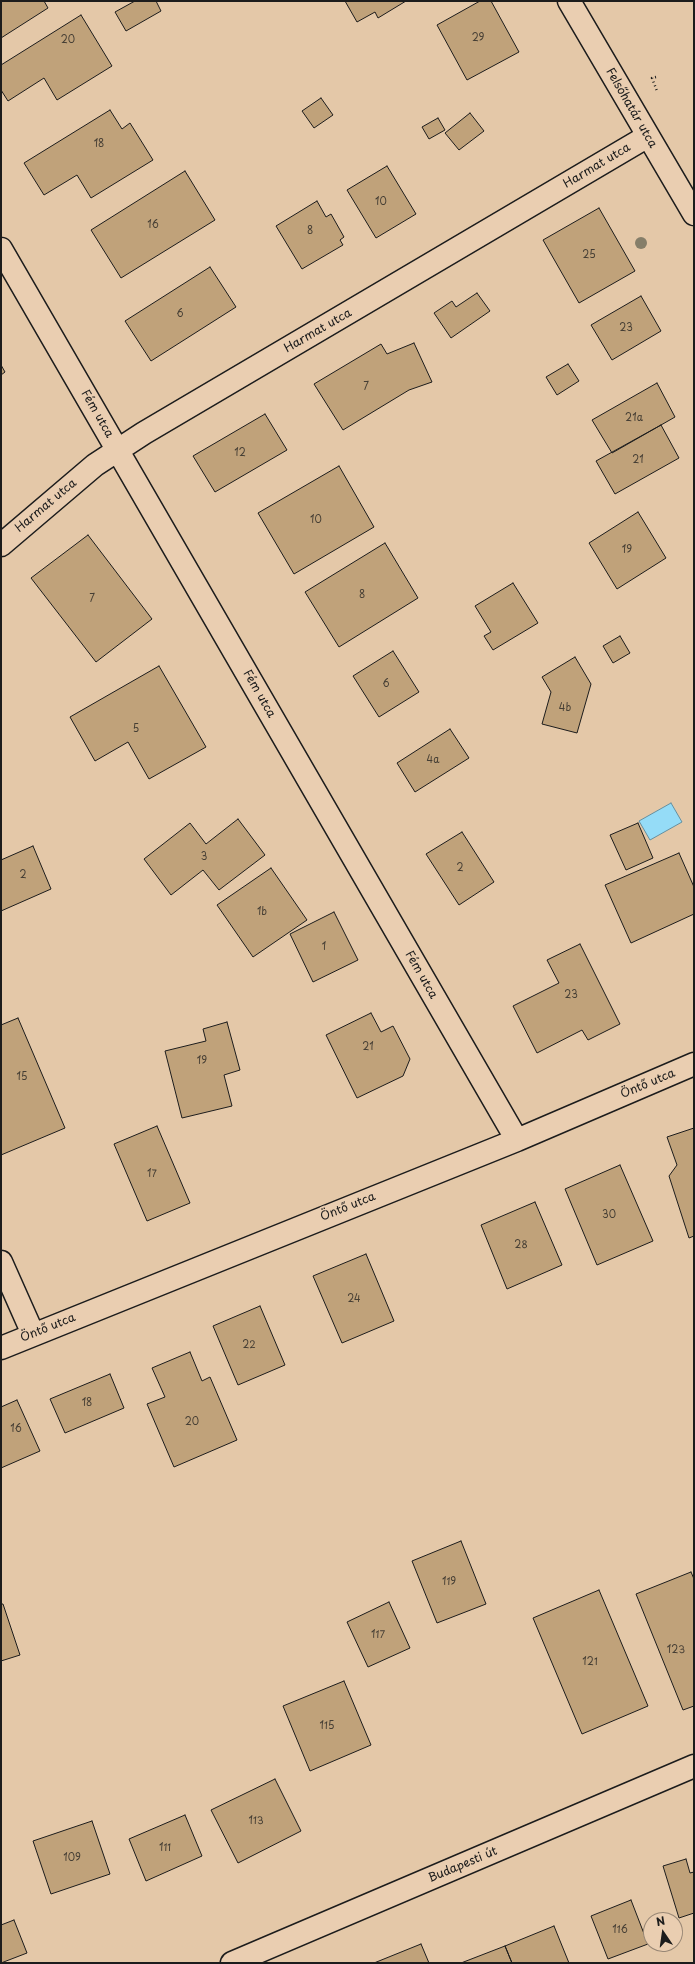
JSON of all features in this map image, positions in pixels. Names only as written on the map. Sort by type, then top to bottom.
[{"type":"street","name":"Felsőhatár utca","points":[[569,1],[694,214]]},
{"type":"street","name":"Harmat utca","points":[[1,545],[95,465],[151,429],[648,136]]},
{"type":"street","name":"Fém utca","points":[[1,249],[517,1140]]},
{"type":"street","name":"Öntő utca","points":[[1,1348],[517,1140],[694,1064]]},
{"type":"street","points":[[1,1262],[33,1334]]},
{"type":"street","name":"Budapesti út","points":[[232,1963],[694,1766]]},
{"type":"water","points":[[671,803],[682,822],[650,840],[639,821]]},
{"type":"building","points":[[1,1],[44,1],[48,8],[1,38]]},
{"type":"building","points":[[135,1],[156,1],[161,11],[126,31],[115,12]]},
{"type":"building","points":[[345,1],[406,1],[378,18],[375,12],[357,22]]},
{"type":"building","points":[[480,1],[491,1],[519,52],[467,80],[437,25]]},
{"type":"building","points":[[81,15],[112,66],[57,100],[44,78],[8,101],[1,90],[1,65]]},
{"type":"building","points":[[321,98],[333,115],[314,128],[302,111]]},
{"type":"building","points":[[110,110],[122,129],[130,123],[153,160],[91,198],[77,175],[44,195],[24,163]]},
{"type":"building","points":[[470,113],[484,131],[459,150],[445,133]]},
{"type":"building","points":[[438,118],[445,130],[429,139],[422,127]]},
{"type":"building","points":[[387,166],[416,214],[376,238],[347,190]]},
{"type":"building","points":[[185,171],[215,220],[121,278],[91,230]]},
{"type":"building","points":[[317,201],[326,217],[331,214],[344,237],[340,240],[343,245],[302,269],[276,226]]},
{"type":"building","points":[[599,208],[635,271],[579,303],[543,240]]},
{"type":"building","points":[[210,267],[236,307],[151,361],[125,321]]},
{"type":"building","points":[[477,293],[490,311],[451,338],[434,313],[452,301],[456,307]]},
{"type":"building","points":[[641,296],[661,331],[612,360],[591,325]]},
{"type":"building","points":[[414,343],[432,382],[409,390],[343,430],[314,384],[381,344],[387,354]]},
{"type":"building","points":[[568,364],[579,381],[557,395],[546,377]]},
{"type":"building","points":[[1,365],[5,372],[1,375]]},
{"type":"building","points":[[657,383],[675,417],[612,453],[592,420]]},
{"type":"building","points":[[265,414],[287,450],[215,492],[193,456]]},
{"type":"building","points":[[661,425],[679,458],[615,494],[596,461]]},
{"type":"building","points":[[339,466],[374,527],[294,574],[258,513]]},
{"type":"building","points":[[638,512],[666,558],[617,589],[589,543]]},
{"type":"building","points":[[88,535],[152,619],[96,662],[31,578]]},
{"type":"building","points":[[385,543],[418,598],[339,647],[305,592]]},
{"type":"building","points":[[513,583],[538,623],[493,650],[484,636],[491,632],[475,606]]},
{"type":"building","points":[[620,636],[630,653],[613,663],[603,646]]},
{"type":"building","points":[[393,651],[419,692],[379,717],[353,676]]},
{"type":"building","points":[[575,657],[591,684],[577,733],[542,724],[551,692],[542,677]]},
{"type":"building","points":[[159,666],[206,747],[149,779],[128,742],[95,761],[70,717]]},
{"type":"building","points":[[450,729],[469,758],[415,792],[397,763]]},
{"type":"building","points":[[238,819],[265,855],[219,890],[203,870],[171,895],[144,859],[190,823],[206,844]]},
{"type":"building","points":[[638,823],[653,858],[626,870],[610,835]]},
{"type":"building","points":[[462,832],[494,882],[459,905],[426,854]]},
{"type":"building","points":[[33,846],[51,889],[1,911],[1,860]]},
{"type":"building","points":[[679,853],[694,887],[694,914],[631,943],[605,885]]},
{"type":"building","points":[[271,868],[307,920],[253,957],[217,905]]},
{"type":"building","points":[[334,912],[358,960],[313,982],[290,934]]},
{"type":"building","points":[[580,944],[620,1024],[588,1040],[582,1030],[537,1053],[513,1006],[559,983],[547,960]]},
{"type":"building","points":[[371,1013],[381,1032],[393,1026],[410,1059],[403,1076],[357,1098],[326,1035]]},
{"type":"building","points":[[18,1018],[65,1128],[1,1155],[1,1025]]},
{"type":"building","points":[[227,1022],[240,1070],[224,1075],[232,1106],[182,1118],[165,1051],[206,1041],[203,1029]]},
{"type":"building","points":[[157,1126],[190,1203],[147,1221],[114,1144]]},
{"type":"building","points":[[694,1128],[694,1236],[689,1238],[669,1176],[677,1165],[667,1137]]},
{"type":"building","points":[[620,1165],[653,1241],[597,1265],[565,1189]]},
{"type":"building","points":[[535,1202],[562,1265],[507,1289],[481,1225]]},
{"type":"building","points":[[366,1254],[394,1321],[342,1343],[313,1276]]},
{"type":"building","points":[[260,1306],[285,1365],[238,1385],[213,1326]]},
{"type":"building","points":[[190,1352],[202,1381],[210,1377],[237,1440],[174,1467],[147,1404],[165,1397],[152,1368]]},
{"type":"building","points":[[110,1374],[124,1408],[65,1433],[50,1399]]},
{"type":"building","points":[[17,1400],[40,1451],[1,1468],[1,1407]]},
{"type":"building","points":[[461,1541],[486,1604],[437,1623],[412,1561]]},
{"type":"building","points":[[691,1572],[694,1579],[694,1706],[683,1710],[636,1594]]},
{"type":"building","points":[[599,1590],[648,1706],[582,1734],[533,1618]]},
{"type":"building","points":[[389,1602],[410,1648],[368,1667],[347,1622]]},
{"type":"building","points":[[1,1604],[3,1604],[20,1655],[1,1661]]},
{"type":"building","points":[[344,1681],[371,1745],[310,1771],[283,1706]]},
{"type":"building","points":[[275,1779],[301,1831],[238,1863],[211,1810]]},
{"type":"building","points":[[185,1815],[202,1856],[146,1881],[129,1839]]},
{"type":"building","points":[[92,1821],[110,1874],[51,1894],[33,1841]]},
{"type":"building","points":[[686,1859],[690,1873],[694,1872],[694,1913],[683,1917],[683,1912],[677,1912],[663,1866]]},
{"type":"building","points":[[631,1900],[643,1931],[643,1946],[608,1959],[591,1916]]},
{"type":"building","points":[[14,1920],[27,1953],[1,1963],[1,1925]]},
{"type":"building","points":[[554,1926],[569,1963],[512,1963],[505,1946]]},
{"type":"building","points":[[421,1944],[429,1963],[374,1963]]},
{"type":"building","points":[[505,1946],[512,1963],[461,1963]]}]
